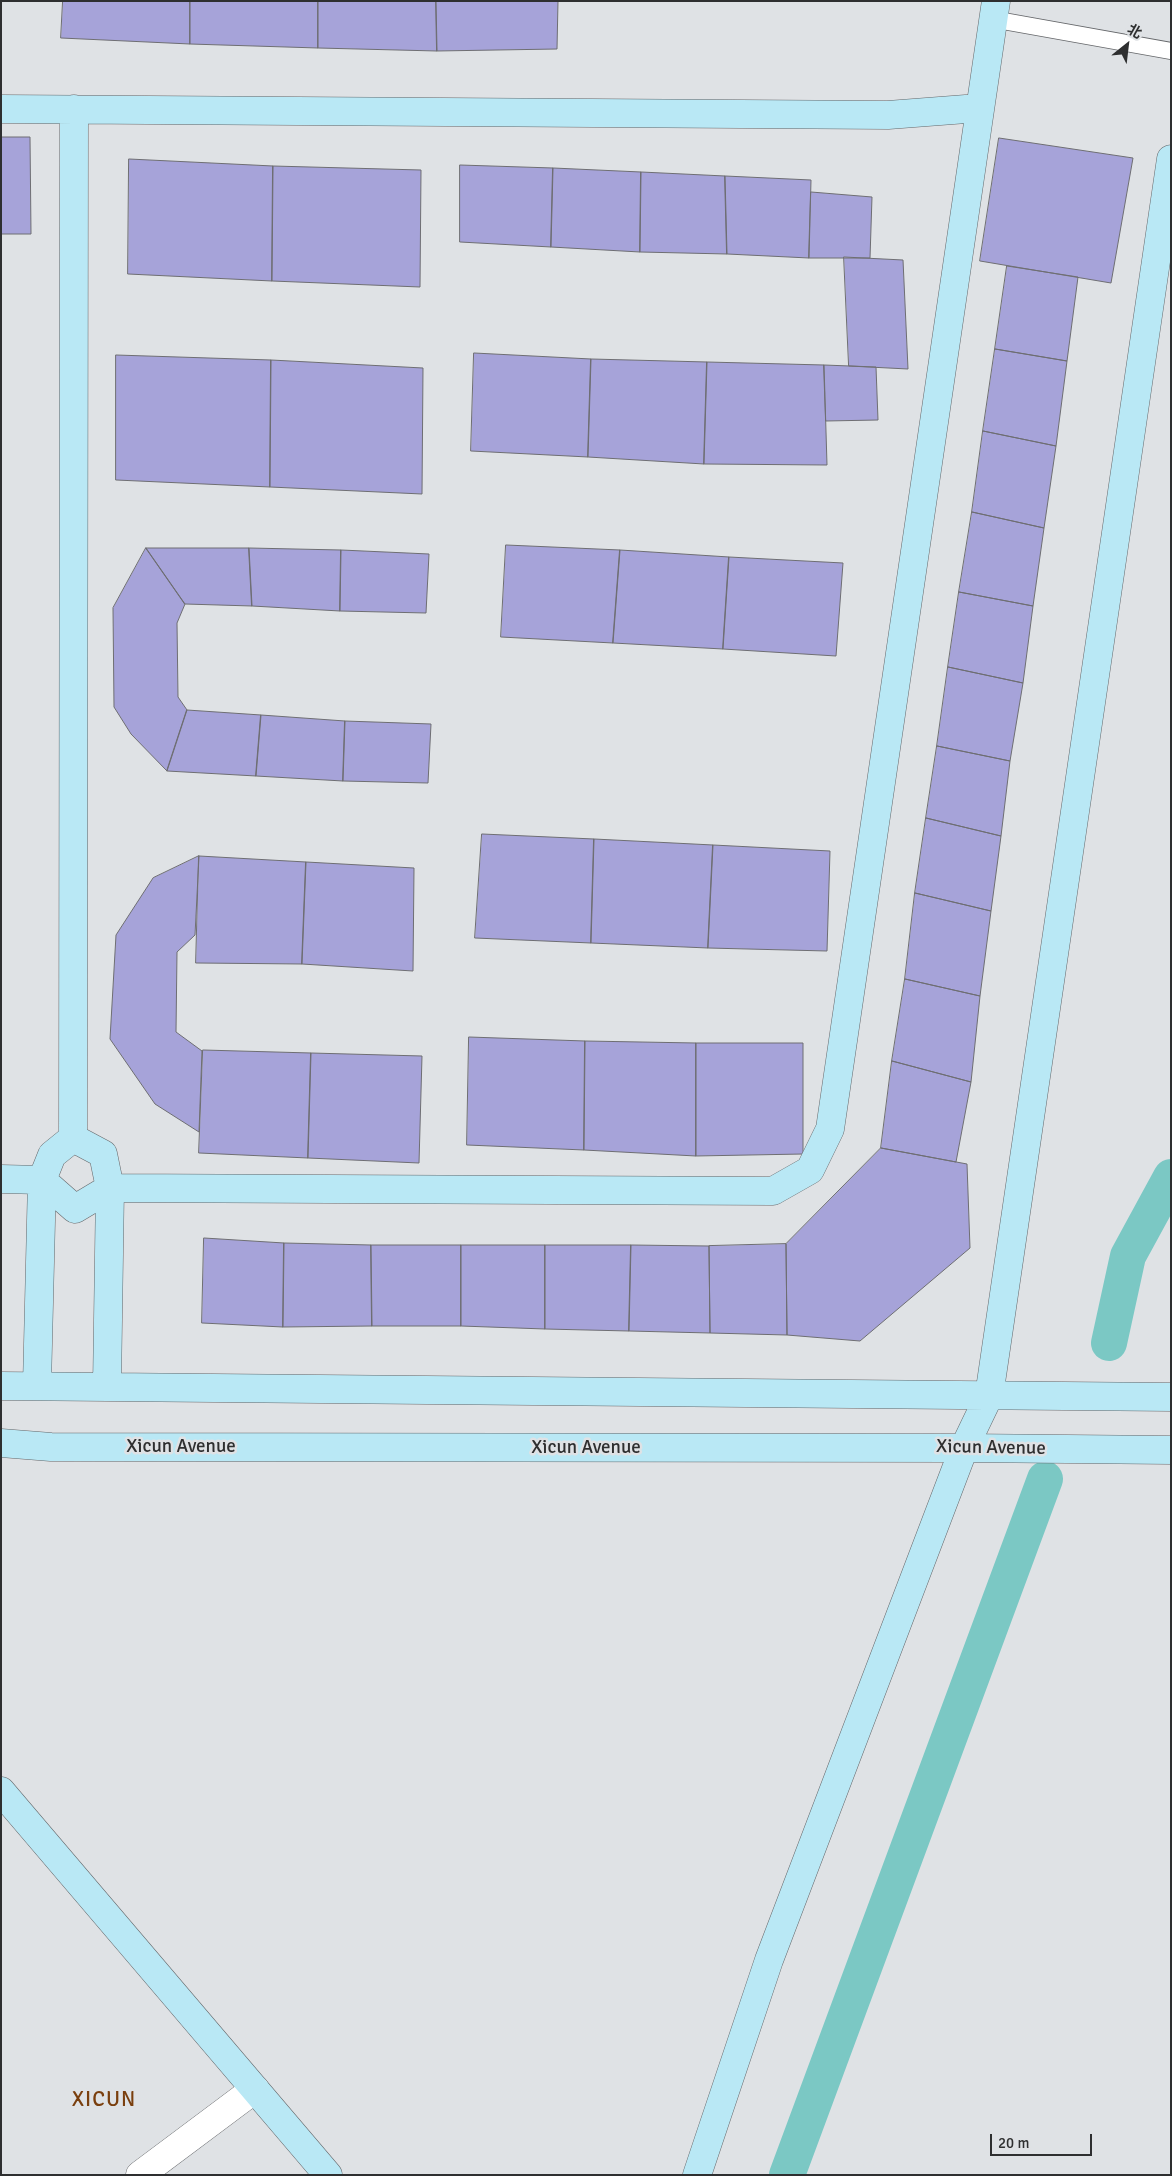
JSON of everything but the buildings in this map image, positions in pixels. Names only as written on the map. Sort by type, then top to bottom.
[{"type":"street","points":[[1,1179],[42,1180],[75,1209],[110,1188],[773,1191],[810,1170],[830,1129],[994,10]]},
{"type":"street","points":[[1,109],[888,115],[979,108]]},
{"type":"street","points":[[73,1138],[74,109]]},
{"type":"street","points":[[697,2175],[768,1960],[964,1448],[989,1396],[1171,159]]},
{"type":"street","points":[[73,1138],[103,1154],[110,1188],[107,1386]]},
{"type":"street","points":[[37,1385],[42,1180],[52,1155],[73,1138]]},
{"type":"street","points":[[1,1386],[1171,1397]]},
{"type":"street","name":"Xicun Avenue","points":[[1,1443],[51,1447],[1171,1450]]},
{"type":"street","points":[[1,1791],[328,2175]]},
{"type":"street","points":[[140,2175],[254,2089]]},
{"type":"lane","points":[[994,10],[1171,51]]},
{"type":"waterway","points":[[1109,1343],[1128,1256],[1171,1177]]},
{"type":"waterway","points":[[787,2175],[1045,1479]]},
{"type":"district","name":"XICUN","points":[[104,2100]]}]
